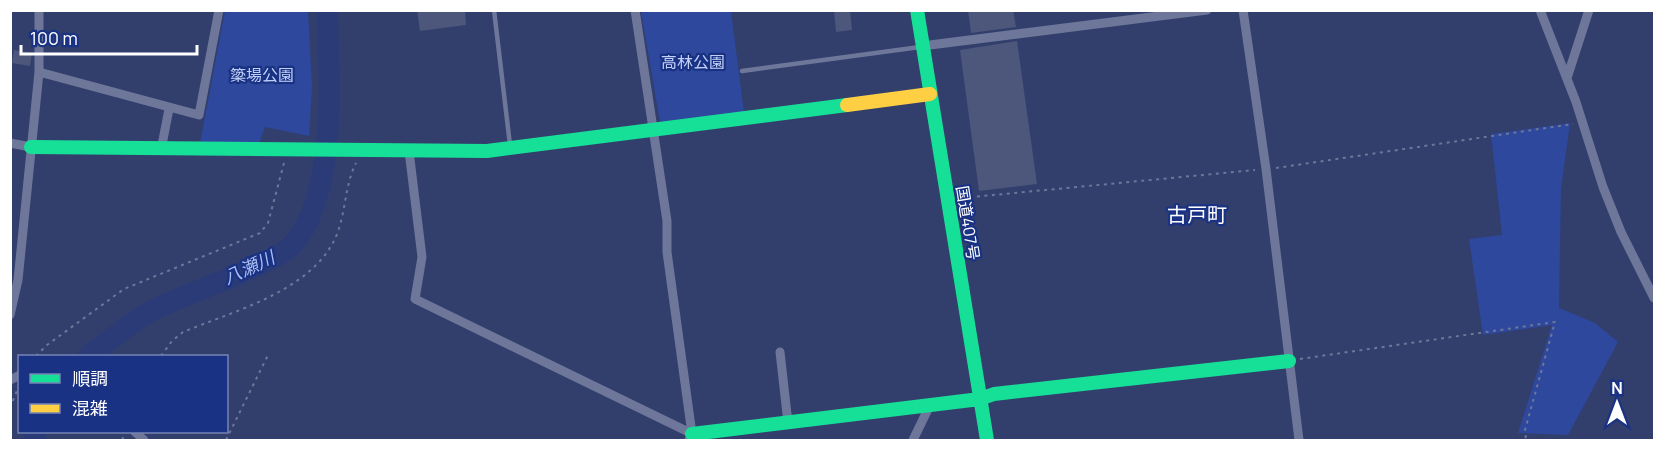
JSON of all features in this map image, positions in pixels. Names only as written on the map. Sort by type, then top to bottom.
[{"type":"main road","name":"国道407号","points":[[916,10],[987,441]]},
{"type":"main road","points":[[31,147],[463,152],[930,94]]},
{"type":"main road","points":[[690,437],[931,403],[980,399],[994,394],[1289,361]]},
{"type":"street","points":[[10,315],[18,280],[39,72],[39,10]]},
{"type":"street","points":[[39,72],[199,116],[219,10]]},
{"type":"street","points":[[635,10],[667,222],[670,275],[690,437]]},
{"type":"street","points":[[922,46],[1207,10]]},
{"type":"street","points":[[1243,10],[1266,169],[1299,441]]},
{"type":"street","points":[[1540,10],[1567,78],[1618,223],[1654,298]]},
{"type":"street","points":[[1567,78],[1589,10]]},
{"type":"street","points":[[161,150],[169,109]]},
{"type":"street","points":[[10,144],[31,147]]},
{"type":"street","points":[[410,151],[422,257],[415,299],[690,437],[705,441]]},
{"type":"street","points":[[780,352],[788,423]]},
{"type":"street","points":[[913,441],[931,403]]},
{"type":"lane","points":[[494,10],[511,147]]},
{"type":"lane","points":[[742,71],[922,46]]},
{"type":"path","points":[[948,201],[962,197],[1266,169],[1581,122]]},
{"type":"path","points":[[38,355],[47,345],[124,289],[260,233],[268,223],[285,160]]},
{"type":"path","points":[[162,355],[172,341],[183,332],[292,285],[309,272],[325,255],[336,236],[357,161]]},
{"type":"path","points":[[1289,361],[1555,322],[1525,430],[1526,441]]},
{"type":"path","points":[[226,441],[268,354]]},
{"type":"path","points":[[10,408],[18,390]]},
{"type":"green space","name":"簗場公園","points":[[225,11],[308,11],[312,87],[309,136],[265,127],[259,144],[200,143]]},
{"type":"green space","name":"高林公園","points":[[641,11],[731,11],[744,113],[660,122]]},
{"type":"green space","points":[[1570,123],[1561,189],[1559,308],[1595,323],[1618,342],[1568,435],[1518,433],[1552,325],[1483,335],[1469,239],[1502,235],[1491,134]]},
{"type":"building","points":[[417,10],[465,10],[466,25],[420,31]]},
{"type":"building","points":[[834,10],[850,10],[852,30],[836,32]]},
{"type":"building","points":[[968,10],[1013,10],[1016,27],[971,33]]},
{"type":"building","points":[[1017,41],[1037,184],[979,191],[960,50]]},
{"type":"building","points":[[14,50],[32,53],[30,66],[12,63]]},
{"type":"waterway","name":"八瀬川","points":[[89,355],[148,313],[269,261],[295,242],[309,219],[325,163],[329,99],[327,10]]},
{"type":"waterway","name":"八瀬川","points":[[34,440],[36,433]]},
{"type":"traffic: fast","points":[[917,10],[987,440]]},
{"type":"traffic: fast","points":[[31,147],[487,151],[847,105]]},
{"type":"traffic: fast","points":[[692,434],[980,399],[994,394],[1289,361]]},
{"type":"traffic: slow","points":[[847,105],[930,94]]},
{"type":"district","name":"古戸町","points":[[1197,215]]}]
